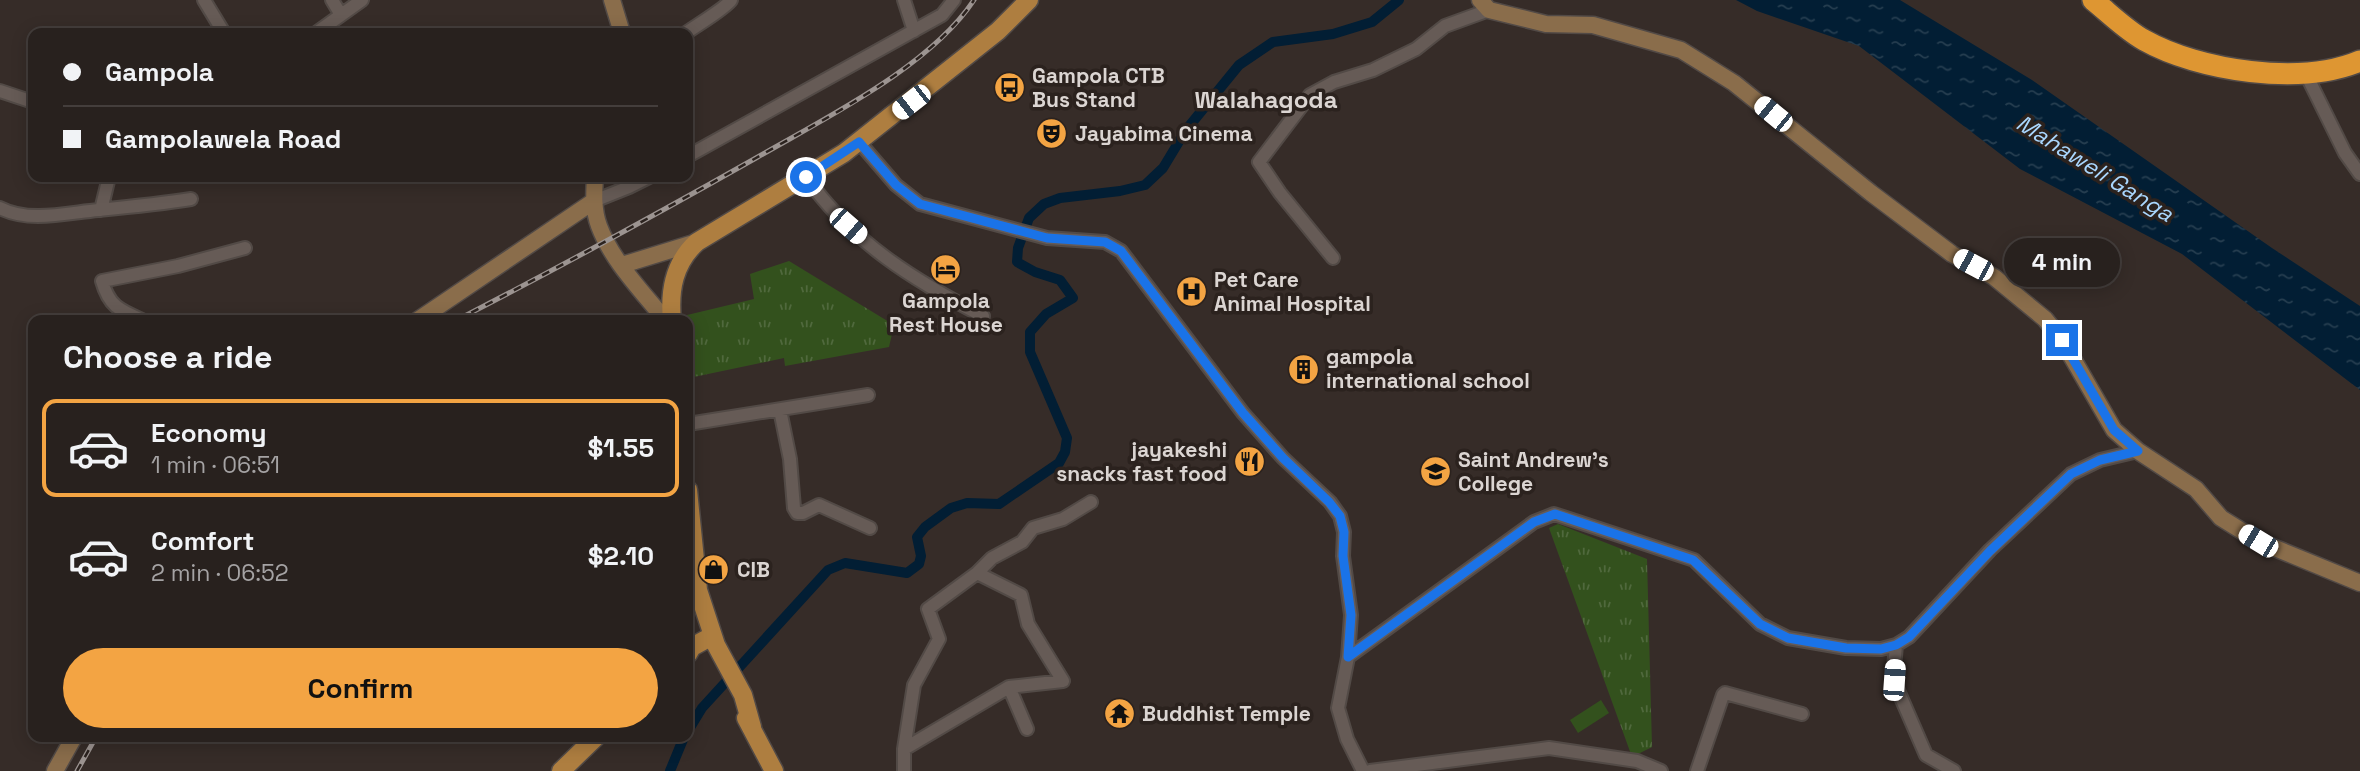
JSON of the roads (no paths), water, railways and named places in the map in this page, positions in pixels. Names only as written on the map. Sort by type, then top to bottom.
[{"type":"highway","points":[[2093,0],[2144,40],[2182,56],[2229,68],[2288,75],[2306,74],[2360,61]]},
{"type":"main road","points":[[672,315],[671,290],[676,272],[684,256],[697,242],[859,142],[998,31],[1029,0]]},
{"type":"main road","points":[[693,540],[698,590],[694,610],[774,771]]},
{"type":"main road","points":[[693,647],[712,648]]},
{"type":"main road","points":[[561,771],[590,742]]},
{"type":"street","points":[[204,0],[221,28]]},
{"type":"street","points":[[332,0],[341,15]]},
{"type":"street","points":[[323,28],[362,0]]},
{"type":"street","points":[[612,0],[622,28]]},
{"type":"street","points":[[692,28],[707,16],[729,5],[731,0]]},
{"type":"street","points":[[904,0],[914,31]]},
{"type":"street","points":[[693,153],[942,15],[954,0]]},
{"type":"street","points":[[1333,258],[1280,193],[1259,162],[1310,95],[1334,82],[1373,70],[1416,49],[1445,26],[1484,5],[1546,24],[1593,25],[1681,50],[1734,83],[1871,193],[1952,254],[1994,277],[2045,319],[2062,340],[2114,430],[2138,451],[2196,489],[2221,518],[2258,541],[2360,583]]},
{"type":"street","points":[[2306,74],[2344,153],[2360,174]]},
{"type":"street","points":[[0,91],[28,100]]},
{"type":"street","points":[[859,142],[896,185],[920,204],[1042,236],[1105,242],[1121,251],[1243,413],[1283,458],[1329,502],[1340,516],[1344,532],[1343,556],[1351,615],[1348,657],[1338,708],[1347,739],[1363,771]]},
{"type":"street","points":[[806,177],[832,212],[880,254],[935,291],[983,316]]},
{"type":"street","points":[[101,210],[109,182]]},
{"type":"street","points":[[595,182],[594,201],[598,224],[622,265],[661,315]]},
{"type":"street","points":[[425,315],[594,201],[639,182]]},
{"type":"street","points":[[0,208],[8,212],[44,216],[191,199]]},
{"type":"street","points":[[622,265],[697,242]]},
{"type":"street","points":[[130,315],[117,310],[105,293],[102,281],[178,266],[245,248]]},
{"type":"street","points":[[693,423],[868,395]]},
{"type":"street","points":[[780,410],[790,460],[794,508],[797,513],[819,505],[870,528]]},
{"type":"street","points":[[1348,657],[1534,522],[1555,514],[1693,560],[1760,624],[1788,638],[1846,648],[1881,649],[1896,645],[1909,637],[1990,551],[2071,474],[2100,460],[2138,451]]},
{"type":"street","points":[[904,771],[904,749],[914,685],[939,639],[928,609],[977,573],[992,558],[1022,542],[1033,528],[1063,519],[1091,502]]},
{"type":"street","points":[[904,749],[1009,687],[1063,681],[1028,624],[1021,595],[977,573]]},
{"type":"street","points":[[1896,645],[1894,680],[1926,755],[1954,771]]},
{"type":"street","points":[[1009,687],[1027,729]]},
{"type":"street","points":[[1697,771],[1725,693],[1801,714]]},
{"type":"street","points":[[55,771],[71,742]]},
{"type":"street","points":[[1370,771],[1421,767],[1549,748],[1637,761],[1661,771]]},
{"type":"water","name":"Mahaweli Ganga","points":[[1736,0],[1900,0],[2032,80],[2272,248],[2360,306],[2360,390],[2182,254],[2020,169],[1859,46],[1757,11]]},
{"type":"waterway","points":[[693,723],[702,708],[828,570],[845,563],[907,573],[919,564],[921,556],[917,537],[925,527],[951,508],[967,503],[999,504],[1059,463],[1065,452],[1067,438],[1030,352],[1030,332],[1046,314],[1073,298],[1060,280],[1035,272],[1017,262],[1018,248],[1029,218],[1044,204],[1060,198],[1120,191],[1145,185],[1163,168],[1186,130],[1239,65],[1273,42],[1333,34],[1372,22],[1399,0]]},
{"type":"waterway","points":[[670,771],[682,742]]},
{"type":"railway","points":[[467,315],[682,200],[844,108],[904,69],[931,47],[955,24],[974,0]]},
{"type":"railway","points":[[77,771],[93,742]]},
{"type":"place","name":"Gampola CTB Bus Stand","points":[[1009,88]]},
{"type":"place","name":"Jayabima Cinema","points":[[1052,134]]},
{"type":"place","name":"Gampola Rest House","points":[[946,269]]},
{"type":"place","name":"Pet Care Animal Hospital","points":[[1191,292]]},
{"type":"place","name":"gampola international school","points":[[1303,369]]},
{"type":"place","name":"jayakeshi snacks fast food","points":[[1250,462]]},
{"type":"place","name":"Saint Andrew's College","points":[[1435,472]]},
{"type":"place","name":"CIB","points":[[714,570]]},
{"type":"place","name":"Buddhist Temple","points":[[1119,714]]},
{"type":"district","name":"Walahagoda","points":[[1266,100]]}]
